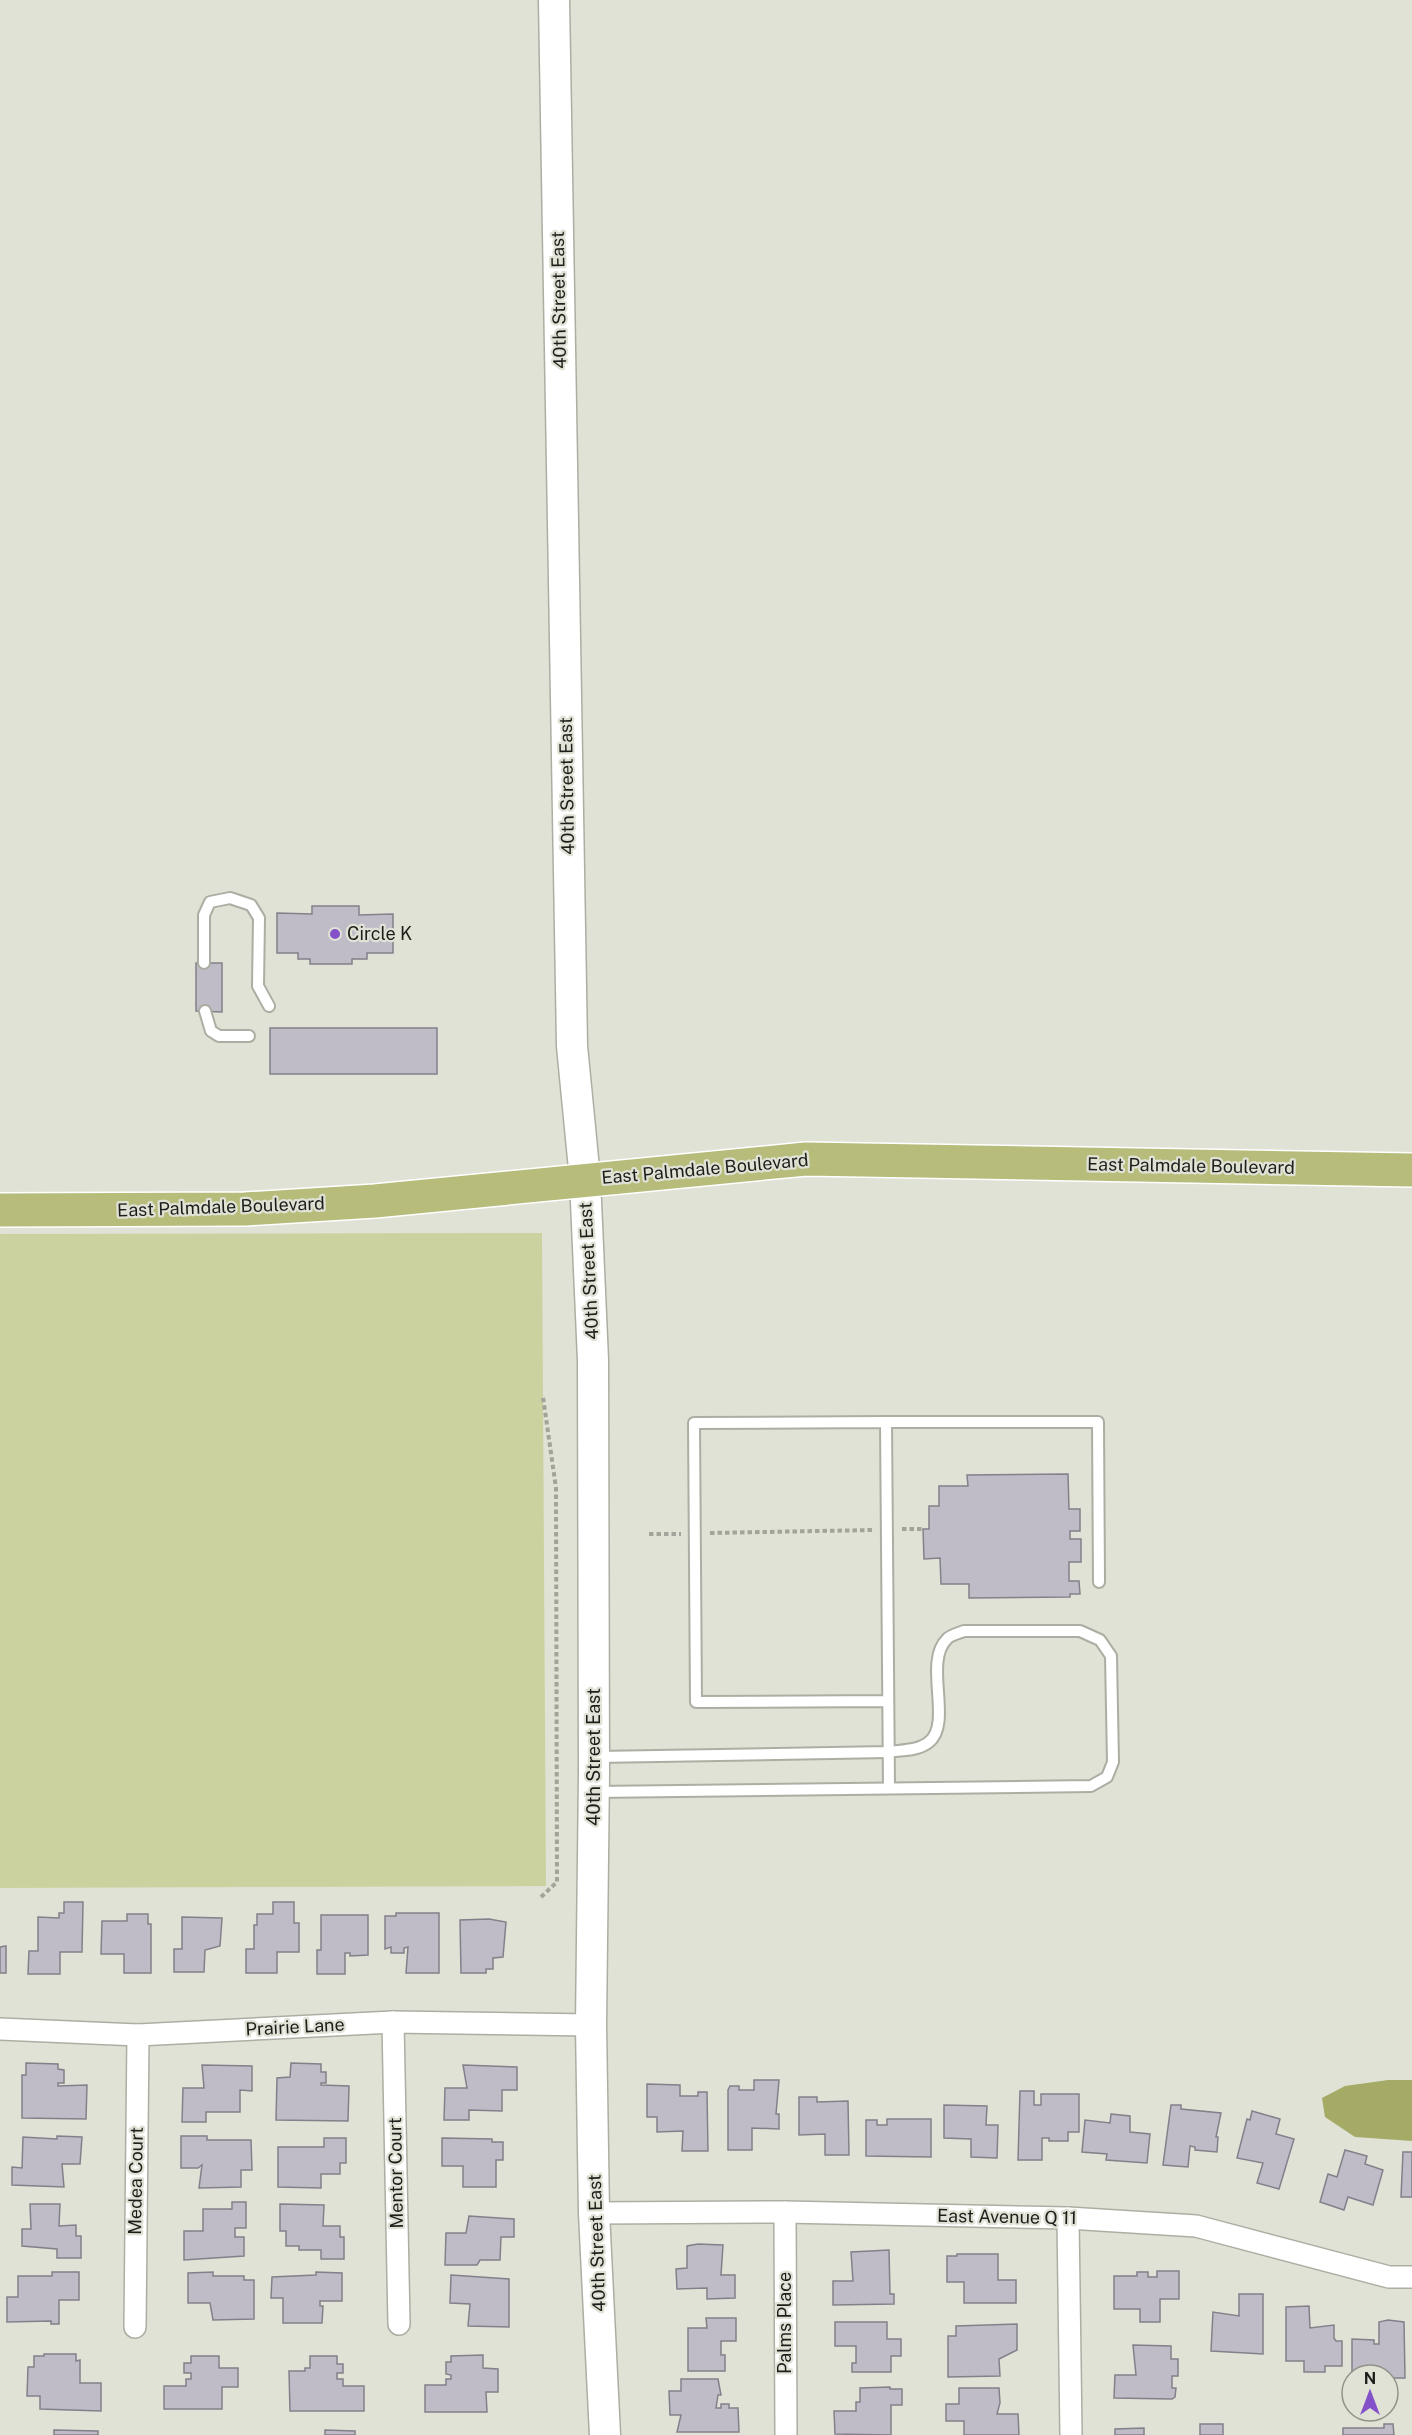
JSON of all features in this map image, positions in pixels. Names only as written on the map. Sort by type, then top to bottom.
[{"type":"highway","name":"East Palmdale Boulevard","points":[[0,1210],[245,1209],[375,1201],[806,1159],[1412,1170]]},
{"type":"main road","name":"40th Street East","points":[[554,0],[572,1046],[585,1179],[593,1360],[594,1792],[591,2025],[594,2213],[604,2435]]},
{"type":"street","name":"Prairie Lane","points":[[0,2029],[138,2035],[393,2022],[591,2025]]},
{"type":"street","name":"Mentor Court","points":[[393,2022],[399,2324]]},
{"type":"street","name":"Medea Court","points":[[135,2327],[138,2035]]},
{"type":"street","name":"East Avenue Q 11","points":[[594,2213],[785,2212],[1068,2218],[1196,2226],[1389,2277],[1412,2277]]},
{"type":"street","name":"Palms Place","points":[[785,2212],[786,2435]]},
{"type":"street","points":[[1068,2218],[1071,2435]]},
{"type":"lane","points":[[204,963],[204,915],[210,902],[230,898],[251,905],[259,918],[258,986],[269,1006]]},
{"type":"lane","points":[[205,1011],[211,1031],[219,1036],[249,1036]]},
{"type":"lane","points":[[886,1422],[889,1788]]},
{"type":"lane","points":[[887,1701],[696,1702],[694,1423],[1098,1422],[1099,1582]]},
{"type":"lane","points":[[594,1757],[888,1752],[916,1748],[930,1742],[937,1730],[938,1654],[947,1638],[964,1631],[1080,1631],[1100,1640],[1111,1656],[1113,1762],[1107,1777],[1091,1786],[594,1792]]},
{"type":"path","points":[[540,1897],[557,1882],[556,1488],[543,1397]]},
{"type":"path","points":[[649,1534],[923,1529]]},
{"type":"shaded area","points":[[542,1233],[546,1886],[0,1888],[0,1234]]},
{"type":"shaded area","points":[[1388,2080],[1412,2080],[1412,2141],[1355,2137],[1325,2117],[1322,2098],[1345,2086]]},
{"type":"building","name":"Circle K","points":[[312,906],[359,906],[359,915],[393,914],[393,953],[367,953],[367,959],[352,959],[352,964],[310,964],[310,959],[298,959],[298,953],[277,953],[277,913],[312,914]]},
{"type":"building","points":[[196,963],[222,963],[222,1012],[196,1011]]},
{"type":"building","points":[[270,1028],[437,1028],[437,1074],[270,1074]]},
{"type":"building","points":[[1068,1474],[1069,1509],[1080,1509],[1080,1531],[1070,1531],[1070,1539],[1081,1539],[1081,1562],[1069,1562],[1069,1581],[1079,1581],[1080,1594],[1070,1594],[1070,1597],[969,1598],[969,1584],[941,1584],[940,1558],[924,1559],[923,1529],[929,1529],[929,1506],[939,1506],[939,1486],[968,1486],[967,1475]]},
{"type":"building","points":[[64,1902],[83,1902],[82,1952],[60,1952],[60,1974],[28,1974],[29,1951],[38,1951],[38,1917],[59,1918],[59,1913],[64,1913]]},
{"type":"building","points":[[273,1902],[294,1902],[294,1923],[299,1923],[299,1952],[277,1952],[277,1973],[246,1973],[246,1949],[254,1949],[254,1925],[257,1925],[257,1914],[273,1914]]},
{"type":"building","points":[[396,1913],[439,1913],[439,1973],[406,1973],[408,1947],[404,1948],[404,1953],[391,1953],[391,1947],[385,1949],[385,1916],[396,1916]]},
{"type":"building","points":[[127,1914],[148,1914],[148,1924],[151,1924],[151,1973],[124,1973],[124,1954],[101,1954],[102,1921],[127,1921]]},
{"type":"building","points":[[321,1915],[368,1915],[368,1955],[350,1956],[350,1953],[345,1953],[345,1974],[317,1974],[317,1950],[321,1950]]},
{"type":"building","points":[[182,1917],[222,1918],[220,1946],[205,1950],[204,1972],[174,1972],[174,1949],[182,1949]]},
{"type":"building","points":[[489,1919],[506,1922],[503,1957],[493,1958],[493,1969],[486,1969],[486,1973],[461,1973],[460,1920]]},
{"type":"building","points":[[6,1946],[6,1973],[0,1973],[0,1947]]},
{"type":"building","points":[[26,2063],[58,2064],[58,2069],[64,2070],[64,2083],[58,2083],[58,2086],[87,2085],[86,2119],[22,2118],[22,2075],[26,2075]]},
{"type":"building","points":[[291,2063],[321,2064],[321,2072],[326,2072],[326,2083],[321,2083],[321,2085],[349,2086],[348,2121],[276,2120],[277,2078],[290,2077]]},
{"type":"building","points":[[202,2065],[252,2066],[252,2091],[240,2090],[240,2112],[206,2112],[206,2122],[182,2122],[183,2088],[204,2088]]},
{"type":"building","points":[[463,2065],[517,2067],[517,2090],[502,2090],[502,2111],[469,2110],[469,2120],[444,2120],[445,2088],[467,2088]]},
{"type":"building","points":[[754,2080],[779,2080],[776,2114],[779,2114],[779,2129],[752,2128],[752,2150],[728,2150],[728,2090],[730,2086],[739,2086],[739,2090],[754,2090]]},
{"type":"building","points":[[647,2084],[680,2085],[680,2096],[698,2096],[698,2092],[707,2092],[708,2151],[682,2151],[683,2131],[657,2132],[657,2117],[647,2117]]},
{"type":"building","points":[[1020,2091],[1034,2091],[1034,2105],[1041,2105],[1041,2094],[1079,2094],[1079,2132],[1068,2132],[1068,2141],[1049,2141],[1049,2138],[1042,2138],[1042,2160],[1018,2160]]},
{"type":"building","points":[[799,2097],[817,2097],[817,2102],[848,2101],[849,2155],[825,2155],[825,2134],[799,2135]]},
{"type":"building","points":[[944,2105],[987,2106],[986,2125],[998,2125],[997,2158],[971,2157],[971,2139],[944,2138]]},
{"type":"building","points":[[1171,2105],[1181,2105],[1181,2109],[1221,2113],[1216,2137],[1218,2137],[1217,2152],[1195,2150],[1195,2147],[1190,2146],[1188,2167],[1163,2165]]},
{"type":"building","points":[[1252,2111],[1280,2119],[1276,2134],[1294,2139],[1279,2189],[1257,2183],[1263,2163],[1237,2158],[1247,2119],[1250,2120]]},
{"type":"building","points":[[1111,2114],[1130,2116],[1130,2132],[1150,2134],[1147,2163],[1106,2160],[1107,2154],[1082,2152],[1085,2120],[1110,2123]]},
{"type":"building","points":[[887,2119],[931,2119],[931,2157],[866,2156],[866,2120],[877,2120],[877,2125],[887,2125]]},
{"type":"building","points":[[57,2136],[82,2137],[80,2164],[62,2164],[64,2187],[12,2185],[12,2167],[22,2168],[23,2137],[57,2139]]},
{"type":"building","points":[[181,2136],[207,2136],[207,2140],[251,2140],[252,2170],[241,2170],[241,2187],[199,2188],[202,2165],[198,2168],[181,2168]]},
{"type":"building","points":[[324,2138],[346,2138],[346,2163],[340,2163],[340,2174],[321,2174],[321,2188],[278,2187],[278,2147],[324,2147]]},
{"type":"building","points":[[442,2138],[492,2139],[492,2142],[503,2142],[503,2160],[496,2160],[496,2187],[463,2187],[463,2166],[442,2166]]},
{"type":"building","points":[[1345,2150],[1367,2156],[1365,2164],[1383,2170],[1373,2205],[1348,2197],[1344,2210],[1320,2202],[1328,2174],[1337,2177]]},
{"type":"building","points":[[1403,2152],[1412,2152],[1412,2197],[1401,2197]]},
{"type":"building","points":[[232,2202],[246,2202],[246,2228],[235,2228],[235,2237],[244,2237],[244,2256],[184,2260],[184,2231],[203,2231],[203,2209],[232,2209]]},
{"type":"building","points":[[30,2204],[60,2204],[59,2226],[76,2225],[76,2236],[81,2236],[81,2258],[57,2258],[57,2249],[22,2246],[22,2229],[31,2229]]},
{"type":"building","points":[[280,2204],[324,2205],[323,2226],[340,2226],[340,2237],[344,2237],[344,2259],[321,2259],[321,2250],[299,2250],[299,2246],[286,2246],[286,2231],[280,2231]]},
{"type":"building","points":[[469,2216],[514,2219],[514,2237],[501,2237],[500,2260],[480,2260],[477,2265],[445,2265],[446,2233],[466,2233]]},
{"type":"building","points":[[723,2245],[721,2275],[735,2275],[735,2298],[707,2299],[707,2288],[677,2289],[676,2269],[687,2268],[687,2246]]},
{"type":"building","points":[[889,2250],[890,2294],[894,2294],[894,2304],[833,2305],[833,2281],[853,2281],[851,2252]]},
{"type":"building","points":[[957,2254],[998,2254],[998,2280],[1016,2280],[1016,2303],[964,2303],[964,2282],[947,2282],[947,2256],[957,2256]]},
{"type":"building","points":[[1157,2271],[1179,2271],[1179,2299],[1160,2299],[1160,2322],[1140,2322],[1140,2309],[1114,2309],[1114,2276],[1137,2276],[1137,2272],[1148,2272],[1148,2277],[1157,2277]]},
{"type":"building","points":[[52,2272],[79,2272],[79,2300],[59,2300],[59,2324],[51,2324],[51,2321],[7,2322],[7,2297],[18,2297],[18,2276],[52,2276]]},
{"type":"building","points":[[213,2272],[213,2276],[244,2276],[244,2280],[254,2280],[254,2319],[213,2320],[210,2303],[188,2303],[188,2273]]},
{"type":"building","points":[[316,2272],[342,2273],[342,2301],[320,2301],[320,2306],[323,2306],[322,2323],[283,2323],[283,2298],[271,2298],[272,2277],[316,2275]]},
{"type":"building","points":[[451,2275],[509,2279],[509,2327],[468,2326],[470,2304],[450,2303]]},
{"type":"building","points":[[1239,2294],[1263,2294],[1263,2354],[1211,2351],[1213,2312],[1239,2316]]},
{"type":"building","points":[[1309,2306],[1310,2328],[1334,2325],[1334,2338],[1336,2341],[1342,2341],[1340,2366],[1325,2366],[1325,2372],[1304,2372],[1304,2361],[1286,2361],[1286,2307]]},
{"type":"building","points":[[706,2318],[736,2318],[736,2341],[721,2341],[721,2355],[725,2355],[725,2371],[688,2371],[688,2328],[707,2328]]},
{"type":"building","points":[[1388,2320],[1404,2322],[1405,2378],[1400,2378],[1400,2363],[1352,2363],[1352,2339],[1374,2340],[1374,2344],[1379,2344],[1379,2322]]},
{"type":"building","points":[[835,2322],[887,2322],[887,2339],[901,2339],[901,2356],[891,2356],[891,2372],[852,2372],[852,2363],[856,2363],[856,2346],[835,2346]]},
{"type":"building","points":[[1017,2324],[1017,2350],[999,2359],[1000,2376],[948,2377],[948,2336],[956,2336],[956,2326]]},
{"type":"building","points":[[1133,2345],[1171,2346],[1171,2359],[1178,2359],[1178,2376],[1172,2376],[1172,2388],[1176,2388],[1175,2397],[1172,2399],[1114,2398],[1115,2375],[1136,2375]]},
{"type":"building","points":[[44,2354],[76,2354],[76,2361],[80,2360],[80,2383],[101,2383],[101,2411],[40,2409],[40,2396],[27,2396],[28,2367],[34,2367],[34,2356],[44,2356]]},
{"type":"building","points":[[483,2355],[483,2368],[498,2369],[498,2392],[486,2392],[487,2412],[425,2412],[425,2385],[446,2385],[446,2379],[451,2379],[451,2375],[446,2374],[446,2362],[451,2362],[451,2356]]},
{"type":"building","points":[[191,2356],[219,2356],[219,2368],[238,2368],[238,2387],[222,2387],[222,2409],[164,2409],[164,2386],[186,2386],[186,2379],[191,2379],[191,2373],[184,2373],[184,2363],[191,2363]]},
{"type":"building","points":[[310,2356],[337,2356],[337,2364],[343,2364],[343,2373],[337,2373],[337,2379],[343,2379],[343,2386],[364,2386],[364,2411],[290,2411],[289,2371],[305,2371],[305,2368],[310,2368]]},
{"type":"building","points":[[681,2379],[718,2379],[721,2395],[718,2395],[716,2408],[721,2408],[721,2404],[729,2404],[729,2408],[738,2408],[739,2432],[677,2432],[681,2415],[670,2415],[669,2391],[681,2391]]},
{"type":"building","points":[[890,2387],[890,2389],[902,2389],[902,2405],[891,2405],[891,2435],[835,2434],[834,2411],[856,2411],[856,2402],[860,2402],[860,2388]]},
{"type":"building","points":[[959,2388],[999,2388],[1000,2403],[997,2414],[1018,2414],[1019,2435],[964,2435],[964,2421],[946,2421],[946,2404],[959,2404]]},
{"type":"building","points":[[1200,2424],[1223,2424],[1223,2435],[1200,2435]]},
{"type":"building","points":[[1384,2424],[1393,2424],[1394,2435],[1343,2435],[1343,2428],[1384,2428]]},
{"type":"building","points":[[1144,2428],[1144,2435],[1115,2435],[1115,2429]]},
{"type":"building","points":[[54,2430],[98,2431],[98,2435],[54,2435]]},
{"type":"building","points":[[325,2430],[355,2431],[355,2435],[325,2435]]},
{"type":"place","name":"Circle K","points":[[335,934]]}]
